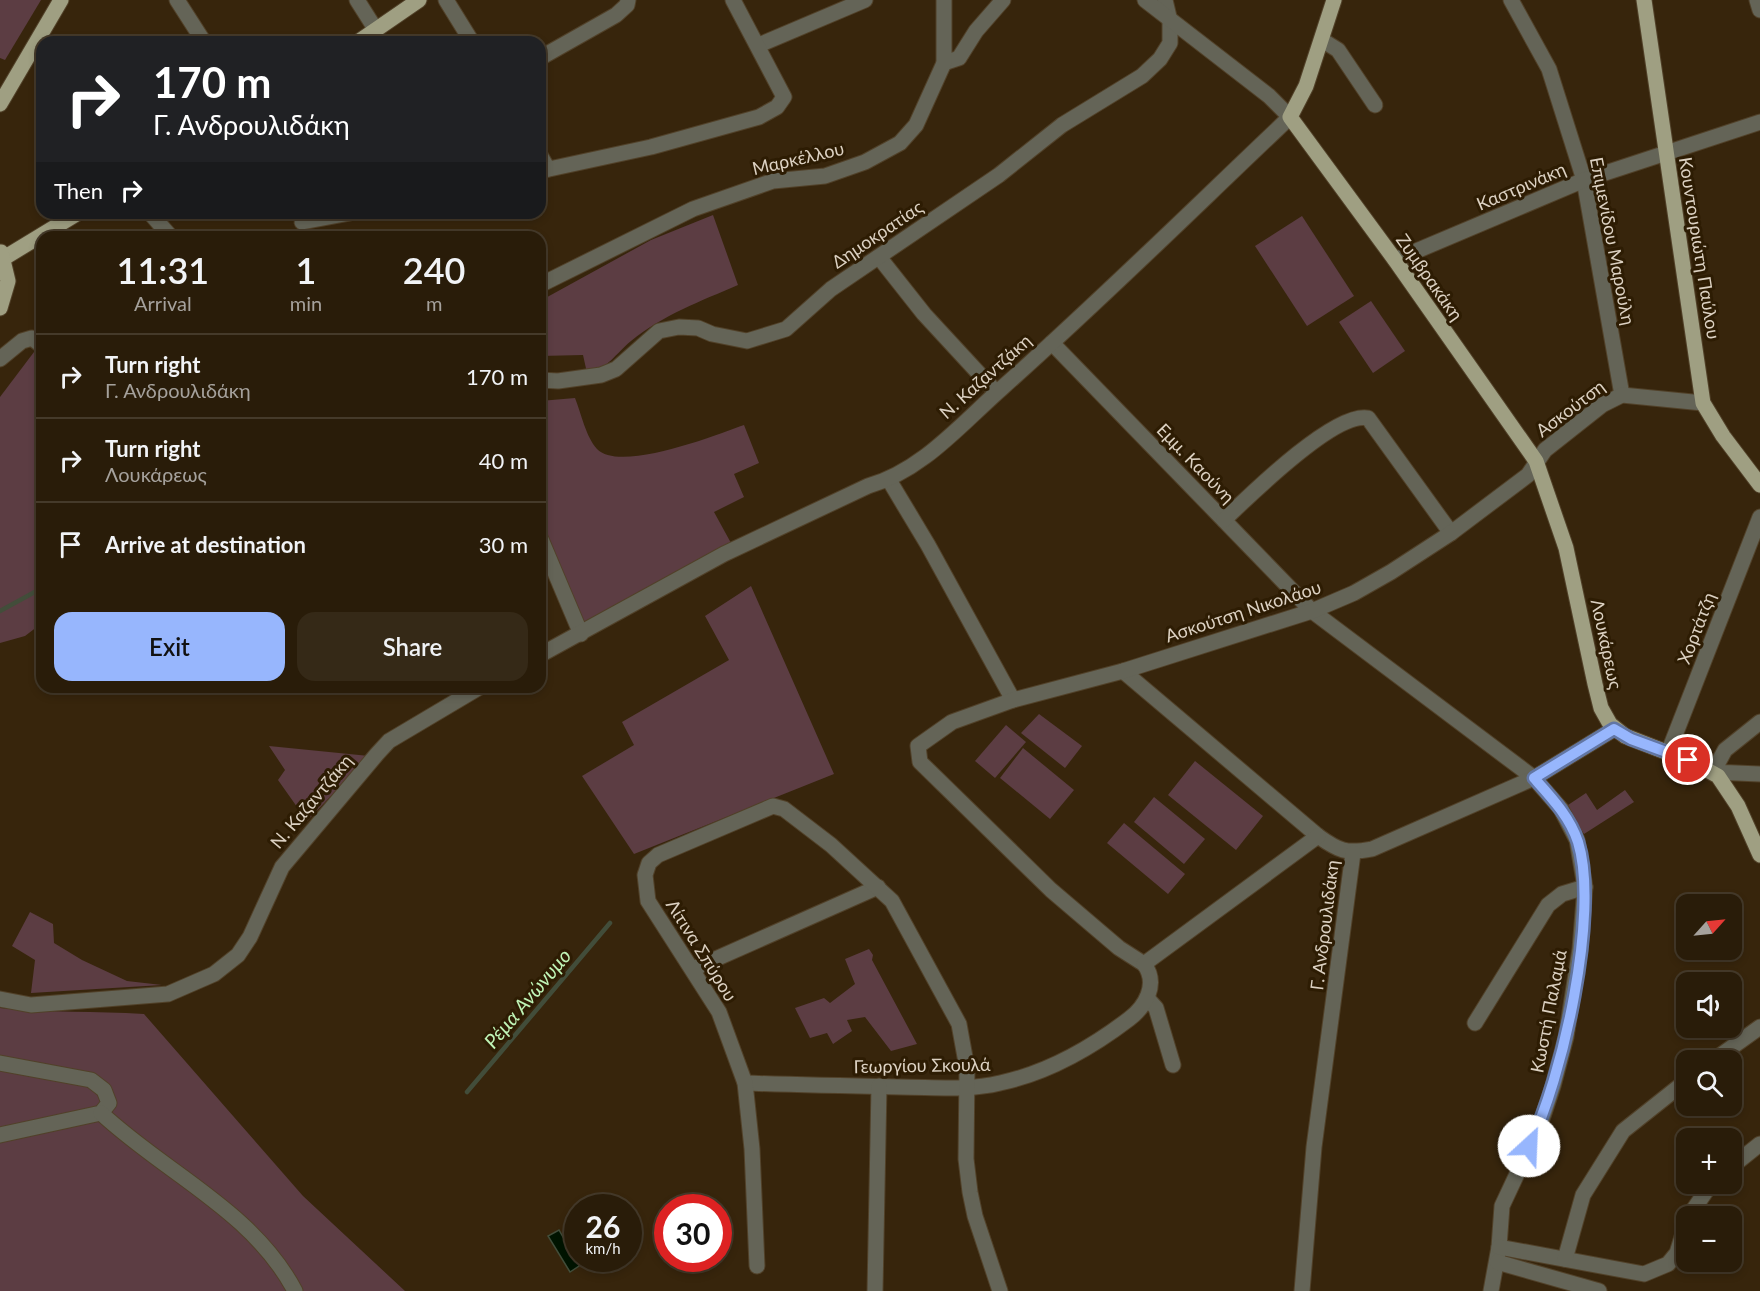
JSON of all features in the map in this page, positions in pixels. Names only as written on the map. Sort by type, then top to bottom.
[{"type":"main road","points":[[40,36],[61,0]]},
{"type":"main road","points":[[367,36],[419,0]]},
{"type":"main road","name":"Κουντουριώτη Παύλου","points":[[1644,0],[1703,403],[1760,485]]},
{"type":"main road","name":"Ν. Καζαντζάκη","points":[[1290,117],[1306,86],[1337,2]]},
{"type":"main road","points":[[0,104],[36,43]]},
{"type":"main road","name":"Ζυμβρακάκη","points":[[1290,117],[1395,260],[1536,461]]},
{"type":"main road","points":[[45,231],[67,219]]},
{"type":"main road","points":[[0,308],[8,281],[2,254],[36,236]]},
{"type":"main road","name":"Λουκάρεως","points":[[1536,461],[1566,548],[1601,708],[1614,729]]},
{"type":"main road","points":[[1614,729],[1631,739],[1713,772],[1725,784],[1738,806],[1760,855]]},
{"type":"street","points":[[177,0],[200,36]]},
{"type":"street","points":[[357,0],[376,30]]},
{"type":"street","points":[[446,0],[468,36]]},
{"type":"street","points":[[546,55],[600,24],[627,5],[628,0]]},
{"type":"street","points":[[546,170],[651,147],[759,117],[777,107],[784,97],[759,45],[733,0]]},
{"type":"street","points":[[759,45],[865,0]]},
{"type":"street","points":[[944,0],[944,63]]},
{"type":"street","name":"Μαρκέλλου","points":[[546,282],[693,209],[773,181],[825,176],[865,162],[900,144],[916,125],[944,63],[958,58],[976,31],[1003,0]]},
{"type":"street","points":[[1145,0],[1269,96],[1290,117]]},
{"type":"street","name":"Δημοκρατίας","points":[[546,380],[558,381],[601,375],[616,369],[659,331],[679,327],[698,328],[712,334],[747,341],[786,329],[831,289],[999,175],[1062,124],[1142,76],[1160,59],[1170,43],[1170,21],[1166,0]]},
{"type":"street","name":"Επιμενίδου Μαρούλη","points":[[1511,0],[1549,69],[1584,180],[1622,395]]},
{"type":"street","points":[[1757,0],[1760,10]]},
{"type":"street","points":[[1322,40],[1338,50],[1375,105]]},
{"type":"street","name":"Ν. Καζαντζάκη","points":[[546,652],[724,554],[868,486],[889,480],[922,460],[1052,343],[1290,117]]},
{"type":"street","name":"Καστρινάκη","points":[[1395,260],[1584,180],[1760,122]]},
{"type":"street","points":[[155,219],[166,231]]},
{"type":"street","points":[[302,222],[318,219]]},
{"type":"street","points":[[879,256],[924,314],[996,393]]},
{"type":"street","points":[[0,359],[22,341],[32,338],[36,341]]},
{"type":"street","name":"Εμμ. Καούνη","points":[[1052,343],[1312,610],[1534,778]]},
{"type":"street","name":"Ασκούτση","points":[[1536,461],[1602,405],[1622,395],[1703,403]]},
{"type":"street","points":[[1224,519],[1276,470],[1341,424],[1357,416],[1368,418],[1451,533]]},
{"type":"street","name":"Ασκούτση Νικολάου","points":[[1144,964],[1119,948],[1051,890],[921,762],[918,746],[952,722],[1013,700],[1123,671],[1312,610],[1354,593],[1391,573],[1451,533],[1528,475],[1536,461]]},
{"type":"street","points":[[889,480],[928,545],[1013,700]]},
{"type":"street","name":"Χορτάτζη","points":[[1668,753],[1760,517]]},
{"type":"street","points":[[546,551],[581,634]]},
{"type":"street","points":[[1123,671],[1318,836],[1336,849],[1353,853]]},
{"type":"street","name":"Ν. Καζαντζάκη","points":[[0,999],[31,1005],[168,994],[214,974],[238,955],[260,919],[282,867],[353,780],[389,741],[455,694]]},
{"type":"street","points":[[1760,722],[1725,750],[1713,772],[1760,774]]},
{"type":"street","name":"Γ. Ανδρουλιδάκη","points":[[1302,1291],[1314,1147],[1353,853],[1372,849],[1534,778],[1614,729]]},
{"type":"street","name":"Κωστή Παλαμά","points":[[1491,1291],[1497,1262],[1502,1206],[1540,1125],[1566,1037],[1580,949],[1585,887],[1577,840],[1561,809],[1534,778]]},
{"type":"street","name":"Λίτινα Σπύρου","points":[[757,1266],[752,1149],[745,1083],[723,1019],[648,901],[644,883],[647,868],[654,858],[666,850],[772,806],[784,809],[794,816],[878,887]]},
{"type":"street","points":[[1173,1065],[1156,1008],[1147,998],[1150,978],[1144,964],[1318,836]]},
{"type":"street","points":[[693,969],[878,887],[892,902],[959,1024],[966,1054],[966,1159],[970,1192],[975,1216],[1000,1291]]},
{"type":"street","points":[[1475,1023],[1548,905],[1562,894],[1585,887]]},
{"type":"street","name":"Γεωργίου Σκουλά","points":[[745,1083],[966,1088],[1015,1080],[1063,1060],[1129,1019],[1141,1009],[1147,998]]},
{"type":"street","points":[[1728,1050],[1760,1028]]},
{"type":"street","points":[[0,1063],[90,1080],[104,1089],[109,1103],[101,1113],[0,1135]]},
{"type":"street","points":[[875,1291],[879,1086]]},
{"type":"street","points":[[1565,1259],[1583,1195],[1623,1131],[1676,1089]]},
{"type":"street","points":[[101,1113],[158,1161],[218,1203],[258,1240],[295,1291]]},
{"type":"street","points":[[1742,1158],[1760,1144]]},
{"type":"street","points":[[1499,1246],[1644,1274],[1668,1264],[1676,1253]]},
{"type":"street","points":[[1497,1262],[1599,1291]]},
{"type":"shaded area","points":[[0,0],[41,0],[5,60],[0,58]]},
{"type":"shaded area","points":[[713,215],[738,285],[683,309],[656,324],[631,341],[606,365],[594,371],[587,373],[583,355],[546,356],[546,298],[651,240]]},
{"type":"shaded area","points":[[1302,216],[1354,296],[1307,326],[1255,246]]},
{"type":"shaded area","points":[[1371,301],[1405,351],[1373,373],[1339,322]]},
{"type":"shaded area","points":[[34,352],[36,354],[36,628],[25,636],[0,643],[0,397]]},
{"type":"shaded area","points":[[575,398],[593,444],[597,449],[609,455],[626,457],[669,450],[744,425],[759,463],[734,474],[744,497],[714,512],[731,543],[582,624],[546,533],[546,400]]},
{"type":"shaded area","points":[[751,586],[834,774],[634,854],[582,776],[634,745],[622,722],[729,660],[705,616]]},
{"type":"shaded area","points":[[1039,714],[1082,746],[1065,768],[1021,733]]},
{"type":"shaded area","points":[[1006,725],[1026,742],[995,778],[975,761]]},
{"type":"shaded area","points":[[269,746],[369,756],[307,821],[278,780],[285,770]]},
{"type":"shaded area","points":[[1023,748],[1074,790],[1050,819],[1000,778]]},
{"type":"shaded area","points":[[1195,761],[1263,816],[1236,850],[1168,795]]},
{"type":"shaded area","points":[[1625,790],[1634,802],[1584,834],[1565,807],[1586,793],[1597,810]]},
{"type":"shaded area","points":[[1154,797],[1205,839],[1184,864],[1134,822]]},
{"type":"shaded area","points":[[1124,823],[1185,874],[1168,894],[1107,843]]},
{"type":"shaded area","points":[[30,912],[53,924],[54,943],[82,960],[127,981],[162,985],[31,993],[35,960],[12,946]]},
{"type":"shaded area","points":[[869,949],[873,955],[872,960],[917,1044],[891,1051],[865,1017],[847,1020],[852,1031],[833,1044],[827,1033],[810,1038],[795,1008],[824,998],[830,1003],[855,984],[845,959]]},
{"type":"shaded area","points":[[0,1008],[144,1014],[303,1196],[405,1291],[0,1291]]},
{"type":"shaded area","points":[[559,1230],[563,1237],[564,1233],[564,1262],[548,1236]]},
{"type":"waterway","points":[[0,611],[36,591]]},
{"type":"waterway","name":"Ρέμα Ανώνυμο","points":[[467,1092],[610,923]]},
{"type":"route","points":[[1529,1146],[1540,1125],[1554,1086],[1566,1037],[1580,949],[1585,887],[1583,862],[1577,840],[1561,809],[1534,778],[1614,729],[1631,739],[1688,760]]}]
